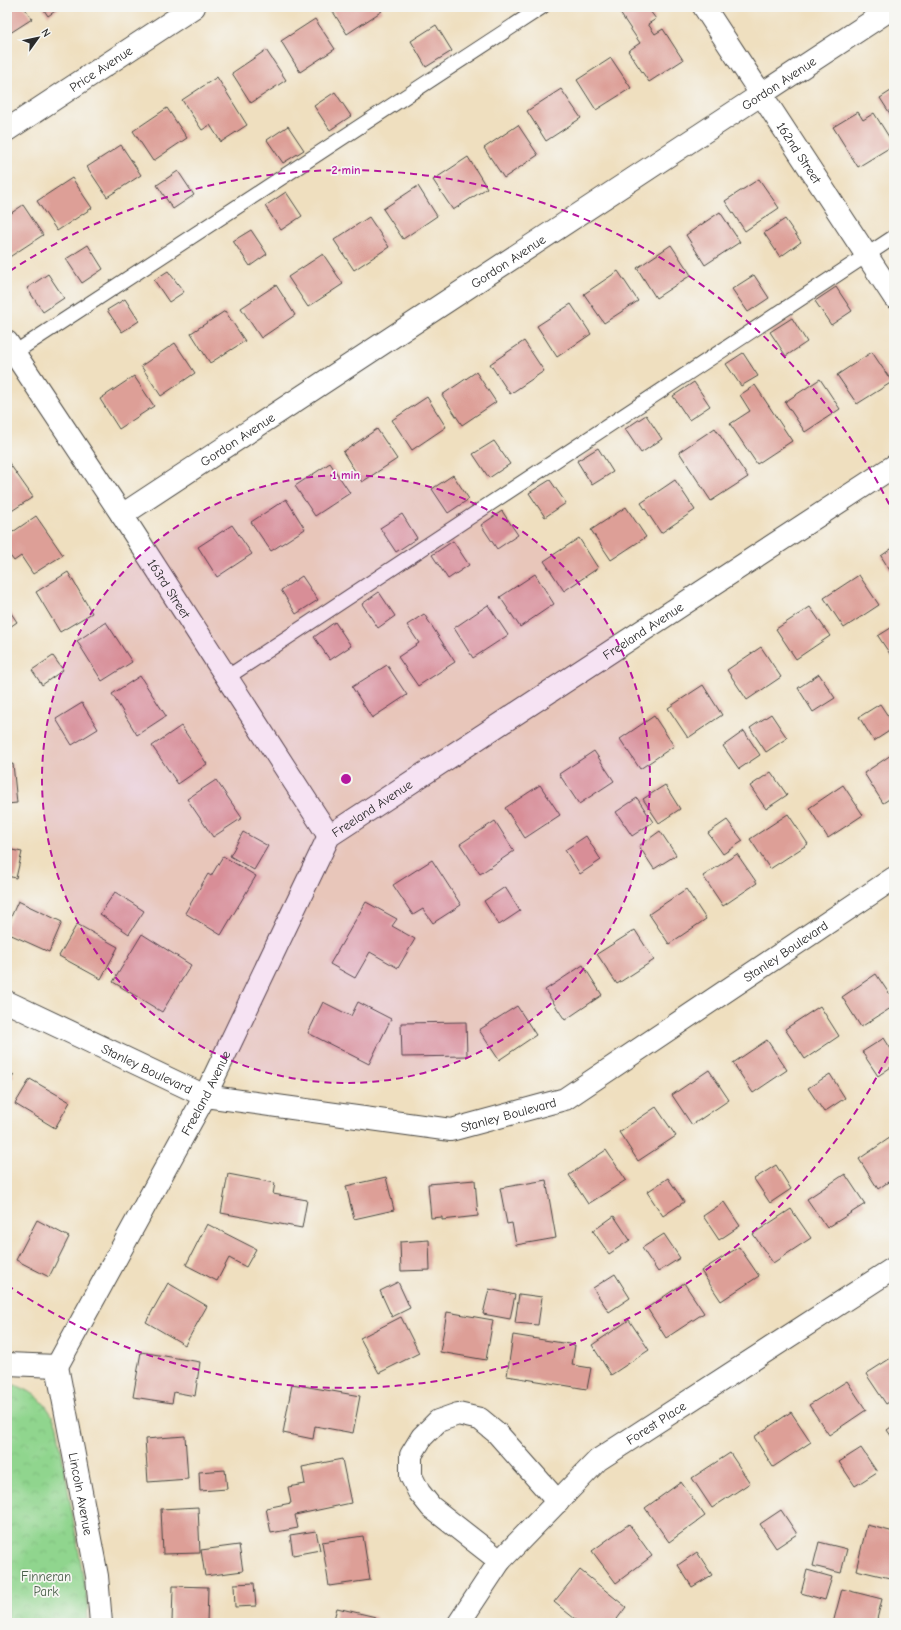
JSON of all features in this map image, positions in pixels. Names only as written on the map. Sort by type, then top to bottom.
[{"type":"street","name":"Price Avenue","points":[[7,130],[194,7]]},
{"type":"street","name":"162nd Street","points":[[704,7],[894,297]]},
{"type":"street","name":"Gordon Avenue","points":[[122,515],[894,7]]},
{"type":"street","name":"163rd Street","points":[[11,347],[122,515],[329,836]]},
{"type":"street","name":"Freeland Avenue","points":[[57,1366],[205,1096],[329,836],[894,466]]},
{"type":"street","name":"Stanley Boulevard","points":[[7,1002],[205,1096],[451,1130],[565,1099],[894,878]]},
{"type":"street","name":"Forest Place","points":[[459,1623],[500,1561],[598,1460],[894,1268]]},
{"type":"street","points":[[7,1364],[57,1366]]},
{"type":"street","name":"Lincoln Avenue","points":[[57,1366],[97,1576],[101,1623]]},
{"type":"street","points":[[500,1561],[431,1507],[419,1492],[411,1476],[411,1455],[422,1436],[438,1421],[458,1414],[480,1419],[497,1432],[558,1502]]},
{"type":"lane","points":[[11,347],[542,7]]},
{"type":"lane","points":[[226,678],[894,238]]},
{"type":"green space","name":"Finneran Park","points":[[7,1383],[32,1393],[44,1403],[57,1426],[87,1599],[88,1623],[7,1623]]},
{"type":"building","points":[[7,7],[24,7],[32,19],[7,35]]},
{"type":"building","points":[[42,7],[61,7],[48,16]]},
{"type":"building","points":[[330,7],[379,7],[382,11],[347,34]]},
{"type":"building","points":[[629,7],[647,7],[656,19],[648,24],[655,34],[663,29],[683,60],[649,82],[628,51],[640,43],[620,13]]},
{"type":"building","points":[[315,19],[335,49],[300,72],[281,41]]},
{"type":"building","points":[[436,25],[452,51],[426,67],[411,41]]},
{"type":"building","points":[[266,50],[286,80],[251,103],[232,73]]},
{"type":"building","points":[[611,58],[631,88],[596,110],[577,80]]},
{"type":"building","points":[[217,77],[247,125],[221,142],[210,125],[202,130],[182,100]]},
{"type":"building","points":[[561,89],[581,118],[546,141],[527,111]]},
{"type":"building","points":[[894,89],[894,120],[880,98]]},
{"type":"building","points":[[335,92],[351,116],[330,130],[314,106]]},
{"type":"building","points":[[167,108],[187,138],[153,161],[133,131]]},
{"type":"building","points":[[858,112],[863,120],[874,113],[894,145],[858,167],[833,127]]},
{"type":"building","points":[[518,125],[538,155],[504,178],[484,148]]},
{"type":"building","points":[[288,126],[304,150],[283,163],[267,140]]},
{"type":"building","points":[[121,145],[141,175],[107,197],[87,167]]},
{"type":"building","points":[[468,157],[487,188],[453,210],[433,180]]},
{"type":"building","points":[[178,171],[194,195],[173,209],[157,185]]},
{"type":"building","points":[[72,178],[92,208],[57,231],[37,201]]},
{"type":"building","points":[[759,179],[779,208],[745,231],[725,201]]},
{"type":"building","points":[[418,186],[437,216],[403,239],[383,209]]},
{"type":"building","points":[[286,192],[302,216],[281,230],[265,206]]},
{"type":"building","points":[[23,205],[43,235],[8,258],[7,216]]},
{"type":"building","points":[[720,212],[740,242],[705,265],[686,235]]},
{"type":"building","points":[[369,217],[389,247],[354,270],[334,240]]},
{"type":"building","points":[[785,219],[801,242],[780,257],[764,233]]},
{"type":"building","points":[[251,230],[267,254],[250,266],[233,241]]},
{"type":"building","points":[[88,245],[103,269],[82,283],[66,259]]},
{"type":"building","points":[[671,245],[691,275],[656,298],[637,268]]},
{"type":"building","points":[[323,254],[343,284],[308,307],[288,277]]},
{"type":"building","points":[[168,271],[184,292],[169,302],[154,280]]},
{"type":"building","points":[[618,271],[638,301],[604,323],[584,294]]},
{"type":"building","points":[[48,274],[64,298],[43,312],[27,288]]},
{"type":"building","points":[[754,275],[769,298],[748,312],[732,289]]},
{"type":"building","points":[[276,285],[295,315],[261,338],[241,308]]},
{"type":"building","points":[[836,287],[852,311],[831,325],[815,301]]},
{"type":"building","points":[[125,299],[139,321],[122,332],[107,310]]},
{"type":"building","points":[[571,304],[591,334],[557,357],[537,326]]},
{"type":"building","points":[[225,311],[245,341],[210,363],[191,333]]},
{"type":"building","points":[[792,318],[807,342],[786,356],[770,332]]},
{"type":"building","points":[[524,341],[544,371],[510,394],[490,364]]},
{"type":"building","points":[[175,343],[195,373],[161,396],[141,366]]},
{"type":"building","points":[[872,352],[892,382],[857,404],[837,375]]},
{"type":"building","points":[[743,353],[758,376],[741,386],[726,364]]},
{"type":"building","points":[[476,372],[496,402],[462,425],[442,395]]},
{"type":"building","points":[[134,376],[154,406],[119,429],[100,399]]},
{"type":"building","points":[[820,379],[840,409],[805,432],[785,402]]},
{"type":"building","points":[[694,382],[710,406],[689,420],[673,396]]},
{"type":"building","points":[[755,385],[792,441],[757,464],[730,424],[750,411],[740,395]]},
{"type":"building","points":[[427,397],[446,427],[412,450],[392,420]]},
{"type":"building","points":[[646,415],[662,439],[641,453],[625,429]]},
{"type":"building","points":[[715,428],[748,477],[711,501],[679,452]]},
{"type":"building","points":[[377,429],[397,459],[362,482],[343,452]]},
{"type":"building","points":[[494,441],[510,464],[489,478],[473,454]]},
{"type":"building","points":[[598,448],[613,472],[592,485],[577,461]]},
{"type":"building","points":[[7,460],[33,497],[7,514]]},
{"type":"building","points":[[330,463],[350,493],[315,516],[295,486]]},
{"type":"building","points":[[453,475],[469,499],[448,513],[432,489]]},
{"type":"building","points":[[550,480],[566,503],[545,517],[529,493]]},
{"type":"building","points":[[675,480],[695,510],[661,533],[641,503]]},
{"type":"building","points":[[286,499],[305,529],[271,551],[251,522]]},
{"type":"building","points":[[626,507],[646,537],[611,560],[591,530]]},
{"type":"building","points":[[502,511],[518,535],[497,549],[481,525]]},
{"type":"building","points":[[402,514],[417,538],[396,552],[380,528]]},
{"type":"building","points":[[36,516],[63,555],[33,574],[21,556],[14,561],[7,552],[7,536]]},
{"type":"building","points":[[232,525],[252,554],[217,577],[198,547]]},
{"type":"building","points":[[579,538],[598,568],[564,591],[544,561]]},
{"type":"building","points":[[453,541],[469,565],[448,579],[432,555]]},
{"type":"building","points":[[894,547],[894,577],[881,556]]},
{"type":"building","points":[[68,572],[92,613],[60,632],[36,592]]},
{"type":"building","points":[[535,574],[554,604],[520,627],[500,597]]},
{"type":"building","points":[[859,575],[879,605],[844,628],[824,598]]},
{"type":"building","points":[[302,576],[318,600],[296,614],[281,590]]},
{"type":"building","points":[[379,592],[395,616],[378,628],[362,604]]},
{"type":"building","points":[[488,605],[508,635],[473,658],[454,628]]},
{"type":"building","points":[[7,607],[17,622],[7,629]]},
{"type":"building","points":[[810,607],[830,636],[796,659],[776,629]]},
{"type":"building","points":[[424,614],[455,662],[418,686],[398,657],[419,643],[407,625]]},
{"type":"building","points":[[106,622],[132,662],[102,681],[77,641]]},
{"type":"building","points":[[335,622],[351,646],[330,660],[314,637]]},
{"type":"building","points":[[894,626],[894,660],[878,636]]},
{"type":"building","points":[[761,647],[781,677],[747,700],[727,670]]},
{"type":"building","points":[[53,656],[63,670],[42,685],[32,670]]},
{"type":"building","points":[[387,665],[407,695],[372,718],[352,687]]},
{"type":"building","points":[[819,674],[835,698],[813,712],[798,688]]},
{"type":"building","points":[[140,676],[166,716],[137,735],[112,694]]},
{"type":"building","points":[[703,685],[722,715],[688,738],[668,708]]},
{"type":"building","points":[[82,703],[98,729],[72,745],[56,719]]},
{"type":"building","points":[[880,704],[894,725],[894,728],[874,741],[859,717]]},
{"type":"building","points":[[771,714],[787,738],[766,752],[750,728]]},
{"type":"building","points":[[654,716],[674,746],[640,769],[620,739]]},
{"type":"building","points":[[181,726],[207,764],[178,784],[152,746]]},
{"type":"building","points":[[744,731],[760,755],[739,769],[723,746]]},
{"type":"building","points":[[594,751],[614,781],[579,804],[559,774]]},
{"type":"building","points":[[894,753],[894,796],[883,803],[864,773]]},
{"type":"building","points":[[13,764],[17,803],[7,804],[7,765]]},
{"type":"building","points":[[771,772],[787,795],[766,809],[750,786]]},
{"type":"building","points":[[216,780],[242,818],[213,837],[187,799]]},
{"type":"building","points":[[540,785],[560,815],[525,838],[505,808]]},
{"type":"building","points":[[665,785],[680,809],[659,823],[643,799]]},
{"type":"building","points":[[843,785],[863,815],[828,838],[809,808]]},
{"type":"building","points":[[637,798],[653,822],[632,836],[616,812]]},
{"type":"building","points":[[788,814],[808,844],[770,869],[750,839]]},
{"type":"building","points":[[727,820],[743,841],[723,854],[708,833]]},
{"type":"building","points":[[495,821],[514,851],[480,874],[460,844]]},
{"type":"building","points":[[660,831],[676,855],[654,869],[639,846]]},
{"type":"building","points":[[243,832],[268,846],[254,870],[230,856]]},
{"type":"building","points":[[586,836],[601,860],[580,874],[565,850]]},
{"type":"building","points":[[7,849],[22,852],[16,878],[7,876]]},
{"type":"building","points":[[737,854],[757,883],[723,906],[703,876]]},
{"type":"building","points":[[223,856],[256,876],[221,935],[185,913],[208,874],[211,876]]},
{"type":"building","points":[[432,860],[461,905],[433,923],[423,909],[413,915],[393,885]]},
{"type":"building","points":[[505,887],[520,911],[499,925],[484,901]]},
{"type":"building","points":[[686,889],[706,919],[669,944],[649,914]]},
{"type":"building","points":[[115,892],[144,911],[129,934],[100,914]]},
{"type":"building","points":[[18,901],[62,922],[49,952],[7,933],[7,926]]},
{"type":"building","points":[[366,902],[397,919],[392,926],[415,939],[398,968],[370,952],[355,978],[330,964]]},
{"type":"building","points":[[77,924],[118,947],[101,979],[59,956]]},
{"type":"building","points":[[635,930],[654,960],[617,984],[597,954]]},
{"type":"building","points":[[142,934],[191,965],[162,1012],[113,982]]},
{"type":"building","points":[[583,965],[602,995],[565,1020],[545,990]]},
{"type":"building","points":[[876,974],[894,1001],[894,1006],[861,1027],[842,997]]},
{"type":"building","points":[[323,1002],[351,1016],[358,1002],[391,1019],[369,1064],[308,1033]]},
{"type":"building","points":[[517,1006],[536,1035],[499,1060],[479,1030]]},
{"type":"building","points":[[820,1006],[839,1036],[805,1059],[785,1029]]},
{"type":"building","points":[[466,1022],[467,1056],[402,1057],[401,1023]]},
{"type":"building","points":[[884,1038],[894,1054],[894,1065],[878,1076],[862,1052]]},
{"type":"building","points":[[767,1040],[787,1070],[753,1093],[733,1063]]},
{"type":"building","points":[[7,1070],[14,1075],[7,1084]]},
{"type":"building","points":[[709,1070],[729,1100],[692,1125],[672,1095]]},
{"type":"building","points":[[830,1074],[845,1098],[824,1112],[808,1088]]},
{"type":"building","points":[[30,1079],[70,1102],[55,1128],[15,1104]]},
{"type":"building","points":[[656,1107],[676,1136],[638,1161],[619,1132]]},
{"type":"building","points":[[894,1135],[894,1178],[878,1189],[859,1159]]},
{"type":"building","points":[[606,1150],[626,1180],[588,1204],[569,1175]]},
{"type":"building","points":[[776,1165],[791,1189],[770,1203],[754,1179]]},
{"type":"building","points":[[228,1174],[275,1183],[273,1194],[307,1200],[302,1228],[221,1213]]},
{"type":"building","points":[[845,1174],[865,1204],[827,1228],[807,1199]]},
{"type":"building","points":[[386,1177],[394,1210],[354,1219],[346,1186]]},
{"type":"building","points":[[668,1178],[684,1202],[663,1216],[647,1192]]},
{"type":"building","points":[[475,1180],[478,1216],[442,1220],[442,1217],[431,1218],[428,1184]]},
{"type":"building","points":[[546,1180],[556,1238],[516,1245],[512,1223],[507,1224],[500,1188]]},
{"type":"building","points":[[724,1202],[740,1226],[719,1240],[703,1216]]},
{"type":"building","points":[[791,1209],[811,1238],[773,1263],[753,1234]]},
{"type":"building","points":[[614,1216],[630,1240],[609,1254],[593,1231]]},
{"type":"building","points":[[37,1220],[69,1237],[49,1277],[16,1260]]},
{"type":"building","points":[[207,1224],[256,1249],[246,1267],[229,1258],[217,1281],[186,1265]]},
{"type":"building","points":[[664,1234],[680,1258],[658,1272],[642,1248]]},
{"type":"building","points":[[429,1240],[430,1270],[401,1271],[400,1242]]},
{"type":"building","points":[[739,1247],[759,1276],[721,1301],[701,1271]]},
{"type":"building","points":[[615,1274],[630,1298],[609,1312],[593,1288]]},
{"type":"building","points":[[398,1282],[410,1308],[392,1317],[380,1291]]},
{"type":"building","points":[[168,1283],[207,1306],[185,1345],[146,1322]]},
{"type":"building","points":[[684,1283],[704,1313],[666,1338],[647,1308]]},
{"type":"building","points":[[489,1289],[515,1295],[510,1319],[483,1314]]},
{"type":"building","points":[[519,1294],[542,1297],[538,1325],[515,1323]]},
{"type":"building","points":[[447,1312],[493,1320],[486,1360],[440,1352]]},
{"type":"building","points":[[401,1317],[419,1353],[379,1373],[360,1338]]},
{"type":"building","points":[[629,1320],[649,1350],[611,1375],[592,1345]]},
{"type":"building","points":[[513,1335],[575,1345],[572,1365],[591,1368],[587,1389],[507,1376]]},
{"type":"building","points":[[141,1352],[200,1362],[195,1396],[174,1392],[172,1403],[133,1397]]},
{"type":"building","points":[[894,1356],[894,1399],[886,1404],[866,1374]]},
{"type":"building","points":[[847,1381],[866,1410],[829,1435],[809,1405]]},
{"type":"building","points":[[292,1384],[360,1396],[353,1433],[315,1426],[313,1439],[283,1433]]},
{"type":"building","points":[[791,1412],[811,1442],[773,1467],[754,1437]]},
{"type":"building","points":[[894,1425],[894,1440],[887,1430]]},
{"type":"building","points":[[185,1436],[188,1479],[148,1482],[145,1439]]},
{"type":"building","points":[[861,1448],[877,1472],[855,1486],[839,1462]]},
{"type":"building","points":[[730,1453],[750,1483],[712,1508],[692,1478]]},
{"type":"building","points":[[342,1459],[351,1503],[295,1515],[298,1528],[271,1533],[266,1508],[291,1503],[288,1487],[305,1484],[302,1467]]},
{"type":"building","points":[[225,1470],[227,1489],[200,1491],[199,1472]]},
{"type":"building","points":[[681,1482],[705,1516],[669,1542],[645,1508]]},
{"type":"building","points":[[198,1507],[200,1553],[163,1554],[161,1509]]},
{"type":"building","points":[[781,1510],[797,1534],[776,1548],[760,1524]]},
{"type":"building","points":[[629,1524],[652,1556],[616,1583],[592,1551]]},
{"type":"building","points":[[867,1525],[894,1532],[894,1579],[856,1570]]},
{"type":"building","points":[[316,1531],[320,1550],[293,1555],[290,1535]]},
{"type":"building","points":[[363,1536],[370,1580],[329,1586],[322,1542]]},
{"type":"building","points":[[819,1542],[847,1549],[841,1573],[813,1566]]},
{"type":"building","points":[[239,1545],[243,1571],[205,1576],[201,1550]]},
{"type":"building","points":[[697,1552],[712,1575],[692,1587],[678,1565]]},
{"type":"building","points":[[580,1570],[626,1607],[614,1623],[580,1623],[554,1602]]},
{"type":"building","points":[[807,1570],[832,1577],[825,1600],[801,1593]]},
{"type":"building","points":[[254,1583],[256,1606],[235,1607],[234,1584]]},
{"type":"building","points":[[173,1586],[208,1587],[207,1623],[172,1623]]},
{"type":"building","points":[[842,1589],[882,1599],[876,1623],[833,1623]]},
{"type":"building","points":[[337,1608],[376,1617],[375,1623],[333,1623]]}]
